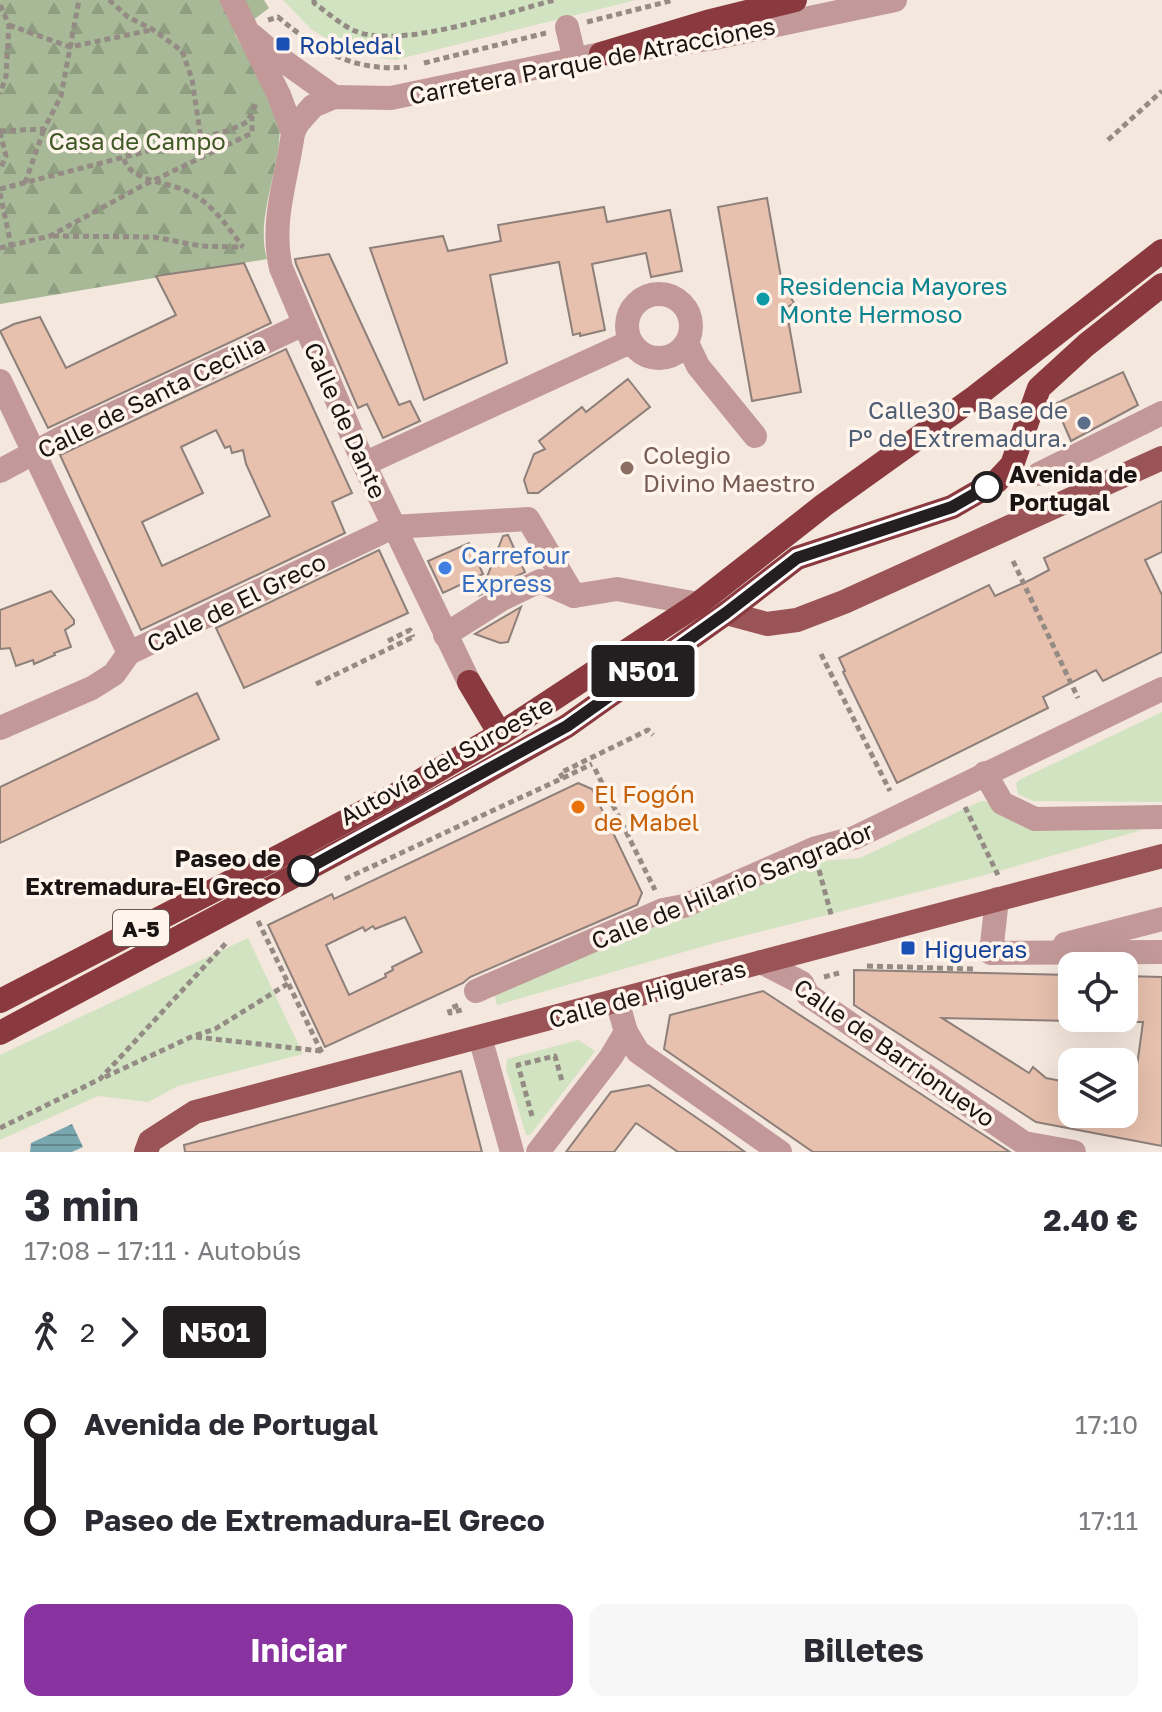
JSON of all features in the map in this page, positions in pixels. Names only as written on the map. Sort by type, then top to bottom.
[{"type":"highway","points":[[601,54],[707,22],[795,0]]},
{"type":"highway","name":"Autovía del Suroeste","points":[[0,1001],[408,788],[500,734],[698,604],[879,465],[975,397],[1162,251]]},
{"type":"highway","name":"Autovía del Suroeste","points":[[0,1033],[427,805],[567,726],[726,613],[797,558],[952,507],[997,481],[1012,465],[1039,388],[1086,345],[1162,285]]},
{"type":"highway","points":[[469,682],[500,734]]},
{"type":"main road","points":[[726,613],[767,624],[797,620],[844,602],[1162,458]]},
{"type":"main road","name":"Calle de Higueras","points":[[146,1152],[150,1141],[195,1112],[1162,856]]},
{"type":"street","points":[[232,0],[257,27],[274,54],[345,98]]},
{"type":"street","name":"Carretera Parque de Atracciones","points":[[345,98],[391,98],[601,54],[714,38],[895,0]]},
{"type":"street","points":[[257,27],[292,140]]},
{"type":"street","points":[[567,27],[575,60]]},
{"type":"street","points":[[292,140],[298,123],[313,106],[345,98]]},
{"type":"street","name":"Calle de Dante","points":[[292,140],[276,222],[276,248],[281,268],[364,464],[469,682]]},
{"type":"street","points":[[655,294],[666,295],[684,306],[691,325],[687,343],[672,356],[663,359],[644,355],[630,342],[626,332],[630,311],[636,303],[655,294]]},
{"type":"street","name":"Calle de Santa Cecilia","points":[[0,471],[304,324]]},
{"type":"street","points":[[364,464],[630,342]]},
{"type":"street","points":[[687,343],[698,366],[755,436]]},
{"type":"street","points":[[0,381],[129,653]]},
{"type":"street","points":[[1039,474],[1162,413]]},
{"type":"street","points":[[393,527],[528,519],[574,596]]},
{"type":"street","name":"Calle de El Greco","points":[[0,728],[92,688],[114,674],[129,653],[393,527]]},
{"type":"street","points":[[445,635],[502,599],[540,581],[574,596],[617,589],[698,604]]},
{"type":"street","name":"Calle de Hilario Sangrador","points":[[476,991],[816,848],[854,838],[1162,689]]},
{"type":"street","points":[[985,773],[1002,803],[1035,819],[1162,817]]},
{"type":"street","points":[[997,899],[991,953],[1162,952]]},
{"type":"street","points":[[1028,953],[1162,919]]},
{"type":"street","name":"Calle de Barrionuevo","points":[[761,962],[802,983],[808,995],[1021,1147],[1074,1152]]},
{"type":"street","points":[[617,1000],[626,1032],[638,1052],[780,1152]]},
{"type":"street","points":[[538,1152],[611,1057],[626,1032]]},
{"type":"street","points":[[480,1037],[512,1152]]},
{"type":"path","points":[[25,183],[44,129],[61,96],[79,0]]},
{"type":"path","points":[[109,0],[128,17],[182,51],[192,79],[201,139]]},
{"type":"path","points":[[314,0],[355,31],[379,37],[422,34],[555,0]]},
{"type":"path","points":[[257,27],[278,17],[326,53],[372,68],[404,68],[674,0]]},
{"type":"path","points":[[0,5],[9,25],[6,76],[0,94]]},
{"type":"path","points":[[9,25],[70,47],[151,30]]},
{"type":"path","points":[[50,236],[252,133],[252,115],[259,98],[258,91]]},
{"type":"path","points":[[1108,140],[1162,91]]},
{"type":"path","points":[[11,245],[0,191],[201,139],[239,127],[252,115]]},
{"type":"path","points":[[0,170],[6,156],[0,132],[44,129]]},
{"type":"path","points":[[0,248],[50,236],[154,237],[201,246],[243,247],[210,204],[184,189],[155,182],[127,168],[124,159]]},
{"type":"path","points":[[1013,561],[1078,698]]},
{"type":"path","points":[[316,684],[413,637],[410,630],[388,641]]},
{"type":"path","points":[[821,654],[890,791]]},
{"type":"path","points":[[563,778],[560,773],[648,730],[653,735]]},
{"type":"path","points":[[341,881],[563,778],[594,767],[659,899]]},
{"type":"path","points":[[965,808],[995,869]]},
{"type":"path","points":[[817,861],[831,914]]},
{"type":"path","points":[[247,928],[258,920]]},
{"type":"path","points":[[191,1037],[321,1051],[262,928]]},
{"type":"path","points":[[100,1079],[224,944],[236,936]]},
{"type":"path","points":[[823,978],[839,973]]},
{"type":"path","points":[[0,1128],[191,1037],[215,1029],[289,983]]},
{"type":"path","points":[[542,1104],[532,1116],[518,1065],[555,1056],[562,1081],[552,1092]]},
{"type":"green space","name":"Casa de Campo","points":[[0,0],[264,0],[269,8],[235,34],[279,117],[278,152],[264,224],[267,259],[0,304]]},
{"type":"green space","points":[[283,0],[636,0],[395,60],[351,54],[311,29]]},
{"type":"green space","points":[[1162,712],[1162,802],[1033,801],[1018,794],[1016,784],[1019,780]]},
{"type":"green space","points":[[986,801],[1000,815],[1024,826],[1142,830],[985,875],[715,943],[497,1005],[494,992],[647,929],[687,918],[810,862],[860,858]]},
{"type":"green space","points":[[248,938],[303,1054],[178,1086],[148,1102],[98,1096],[0,1140],[0,1055]]},
{"type":"green space","points":[[578,1040],[595,1051],[530,1135],[526,1135],[506,1068],[507,1059]]},
{"type":"water","points":[[72,1124],[83,1147],[72,1152],[30,1152],[31,1143]]},
{"type":"building","name":"Residencia Mayores Monte Hermoso","points":[[767,198],[782,283],[794,303],[786,308],[801,392],[752,401],[718,207]]},
{"type":"building","points":[[604,207],[607,222],[670,210],[682,271],[651,277],[646,253],[592,264],[605,330],[580,336],[580,333],[573,335],[559,262],[490,275],[507,363],[424,400],[370,248],[443,236],[448,251],[501,241],[498,225]]},
{"type":"building","points":[[329,254],[399,405],[410,401],[420,421],[383,438],[367,404],[358,408],[296,264],[295,259]]},
{"type":"building","points":[[244,263],[271,323],[48,428],[0,331],[40,317],[66,368],[176,315],[156,276]]},
{"type":"building","points":[[286,349],[352,493],[332,502],[345,533],[141,630],[60,455]],"holes":[[[216,430],[225,448],[230,446],[232,453],[243,450],[246,464],[270,516],[162,566],[142,522],[203,493],[181,447]]]},
{"type":"building","name":"Calle30 - Base de Pº de Extremadura.","points":[[1123,372],[1138,405],[1071,441],[1055,404]]},
{"type":"building","points":[[628,379],[650,407],[538,493],[528,493],[524,480],[534,454],[545,449],[539,441],[582,407],[586,412]]},
{"type":"building","points":[[1162,501],[1162,552],[1145,560],[1162,595],[1162,652],[1103,681],[1096,670],[1043,697],[1048,708],[897,783],[839,658],[989,585],[995,596],[1032,579],[1049,570],[1044,558]]},
{"type":"building","points":[[508,535],[525,572],[480,595],[503,536]]},
{"type":"building","name":"Carrefour Express","points":[[469,543],[483,574],[443,593],[428,561]]},
{"type":"building","points":[[379,550],[408,613],[244,688],[216,628]]},
{"type":"building","points":[[51,591],[74,620],[74,624],[65,630],[71,647],[34,664],[33,660],[16,666],[10,648],[0,649],[0,610]]},
{"type":"building","points":[[521,607],[508,642],[500,643],[475,634]]},
{"type":"building","points":[[197,693],[219,739],[0,843],[0,787]]},
{"type":"building","points":[[578,783],[592,789],[642,893],[637,905],[470,977],[325,1047],[268,925],[332,894],[334,899]],"holes":[[[405,917],[422,952],[392,967],[393,970],[385,974],[386,977],[349,995],[326,945],[363,927],[365,931],[373,926],[375,929]]]},
{"type":"building","points":[[854,970],[1058,975],[1058,1021],[942,1018],[1029,1073],[1033,1067],[1046,1078],[1058,1080],[1058,1126],[1036,1122],[854,1005]]},
{"type":"building","points":[[1138,976],[1162,977],[1162,1146],[1068,1128],[1138,1128],[1138,1059],[1143,1022],[1138,1022]]},
{"type":"building","points":[[763,991],[1010,1152],[813,1152],[664,1049],[670,1015]]},
{"type":"building","points":[[461,1071],[482,1152],[185,1152],[184,1145]]},
{"type":"building","points":[[649,1085],[745,1152],[678,1152],[636,1123],[614,1152],[566,1152],[611,1092]]},
{"type":"bus line","name":"N501","points":[[303,871],[567,726],[726,613],[797,558],[952,507],[987,487]]},
{"type":"place","name":"Robledal","points":[[283,44]]},
{"type":"place","name":"Residencia Mayores Monte Hermoso","points":[[763,299]]},
{"type":"place","name":"Calle30 - Base de Pº de Extremadura.","points":[[1084,423]]},
{"type":"place","name":"Colegio Divino Maestro","points":[[627,468]]},
{"type":"place","name":"Avenida de Portugal","points":[[987,487]]},
{"type":"place","name":"Carrefour Express","points":[[445,568]]},
{"type":"place","name":"El Fogón de Mabel","points":[[578,807]]},
{"type":"place","name":"Paseo de Extremadura-El Greco","points":[[303,871]]},
{"type":"place","name":"Higueras","points":[[908,948]]}]
